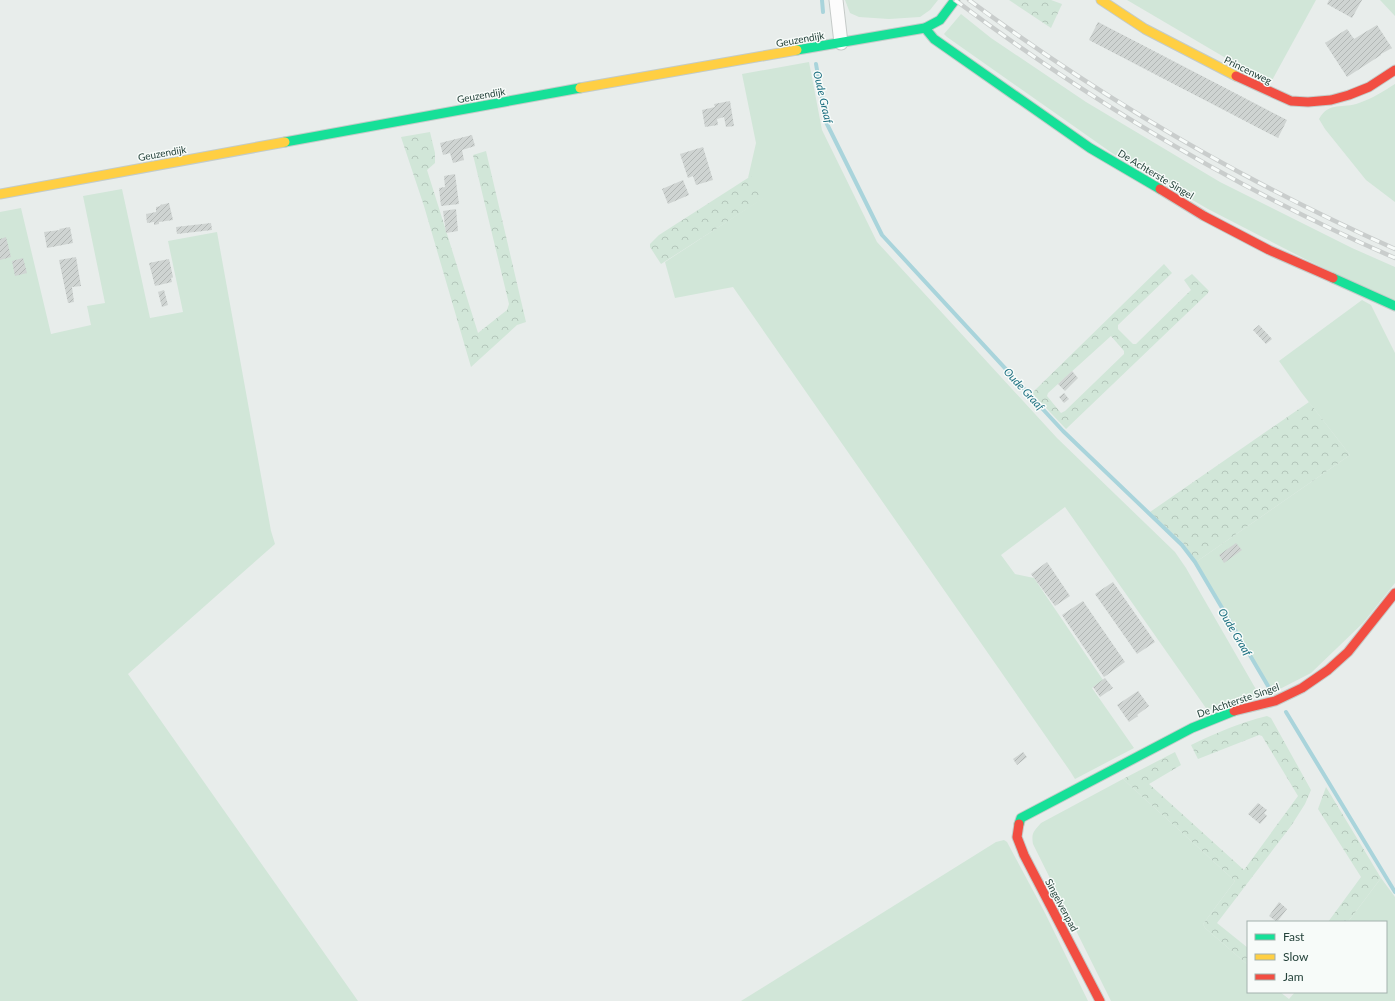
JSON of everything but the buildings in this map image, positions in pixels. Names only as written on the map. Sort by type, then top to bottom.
[{"type":"main road","name":"Geuzendijk","points":[[0,194],[609,83],[926,28],[940,20],[955,0]]},
{"type":"main road","name":"Princenweg","points":[[1101,0],[1145,29],[1239,78],[1291,101],[1308,102],[1349,95],[1369,86],[1395,70]]},
{"type":"main road","name":"De Achterste Singel","points":[[926,28],[934,39],[1090,148],[1204,216],[1269,250],[1395,306]]},
{"type":"main road","name":"De Achterste Singel","points":[[1020,818],[1192,728],[1228,713],[1275,701],[1302,688],[1328,670],[1348,652],[1395,593]]},
{"type":"main road","name":"Singelvenpad","points":[[1020,818],[1016,828],[1017,838],[1024,855],[1100,1001]]},
{"type":"street","points":[[836,0],[841,43]]},
{"type":"green space","points":[[845,0],[938,0],[930,10],[920,17],[889,19],[859,17],[850,13]]},
{"type":"green space","points":[[1009,0],[1051,0],[1062,4],[1051,28]]},
{"type":"green space","points":[[1127,0],[1316,0],[1270,84]]},
{"type":"green space","points":[[1380,0],[1395,0],[1395,16]]},
{"type":"green space","points":[[961,14],[991,38],[1086,102],[1220,182],[1352,248],[1395,267],[1395,302],[1305,259],[1208,209],[1112,153],[947,37],[944,34]]},
{"type":"green space","points":[[809,62],[822,130],[877,242],[1057,438],[1175,552],[1186,568],[1261,698],[1247,699],[1208,711],[1065,507],[1001,555],[1015,574],[1034,578],[1103,680],[1092,688],[1134,748],[1075,779],[733,287],[675,298],[665,262],[763,198],[750,177],[748,178],[756,143],[742,74]]},
{"type":"green space","points":[[1395,84],[1395,202],[1366,180],[1325,129],[1319,119],[1327,110],[1337,106],[1359,103],[1374,97]]},
{"type":"green space","points":[[430,132],[435,153],[435,163],[427,170],[478,333],[507,310],[509,304],[473,155],[486,151],[526,322],[517,325],[471,367],[424,206],[401,137]]},
{"type":"green space","points":[[751,176],[764,198],[661,264],[650,247],[650,244],[659,235]]},
{"type":"green space","points":[[122,189],[150,318],[183,312],[168,241],[217,232],[271,531],[275,544],[128,674],[358,1001],[0,1001],[0,212],[21,208],[51,334],[91,325],[87,306],[105,303],[83,196]]},
{"type":"green space","points":[[1164,264],[1172,273],[1118,325],[1118,329],[1133,344],[1136,344],[1191,290],[1184,280],[1192,274],[1209,291],[1066,429],[1032,393]],"holes":[[[1111,336],[1124,351],[1124,354],[1065,411],[1061,413],[1047,396],[1048,393]]]},
{"type":"green space","points":[[1362,300],[1371,305],[1395,353],[1395,583],[1363,623],[1311,673],[1272,693],[1196,562],[1350,455],[1279,361]]},
{"type":"green space","points":[[1309,402],[1350,455],[1196,562],[1184,544],[1150,512]]},
{"type":"green space","points":[[1267,716],[1271,718],[1311,790],[1305,804],[1291,826],[1217,923],[1247,947],[1247,964],[1205,928],[1203,924],[1235,881],[1123,779],[1175,752],[1181,765],[1149,784],[1244,870],[1298,796],[1262,736],[1259,735],[1198,759],[1191,745],[1248,721]]},
{"type":"green space","points":[[1123,779],[1235,881],[1203,924],[1205,928],[1247,964],[1247,993],[1281,993],[1289,999],[1294,993],[1387,993],[1387,921],[1349,921],[1381,878],[1395,897],[1395,1001],[1111,1001],[1033,844],[1032,837],[1035,830],[1041,823]]},
{"type":"green space","points":[[1326,787],[1381,878],[1349,921],[1329,921],[1361,877],[1318,809]]},
{"type":"green space","points":[[1004,840],[1007,842],[1045,913],[1088,1001],[741,1001],[996,842]]},
{"type":"waterway","name":"Oude Graaf","points":[[822,0],[823,12]]},
{"type":"waterway","name":"Oude Graaf","points":[[816,64],[826,122],[882,235],[1063,431],[1182,545],[1195,562],[1271,691]]},
{"type":"waterway","name":"Oude Graaf","points":[[1286,712],[1395,892]]},
{"type":"railway","points":[[955,0],[1059,74],[1168,142],[1280,203],[1337,232],[1395,258]]},
{"type":"railway","points":[[969,0],[1070,71],[1175,136],[1284,196],[1395,249]]},
{"type":"traffic: fast","points":[[797,50],[925,28],[940,20],[955,0]]},
{"type":"traffic: fast","points":[[925,28],[934,39],[1090,148],[1160,189]]},
{"type":"traffic: fast","points":[[285,142],[580,88]]},
{"type":"traffic: fast","points":[[1333,278],[1395,306]]},
{"type":"traffic: fast","points":[[1019,824],[1021,818],[1192,728],[1234,711]]},
{"type":"traffic: slow","points":[[1101,0],[1145,29],[1236,76]]},
{"type":"traffic: slow","points":[[580,88],[797,50]]},
{"type":"traffic: slow","points":[[0,194],[285,142]]},
{"type":"traffic: jam","points":[[1236,76],[1291,101],[1308,102],[1331,100],[1349,95],[1369,87],[1395,70]]},
{"type":"traffic: jam","points":[[1160,189],[1204,216],[1269,250],[1333,278]]},
{"type":"traffic: jam","points":[[1234,711],[1275,701],[1302,688],[1328,670],[1348,652],[1395,593]]},
{"type":"traffic: jam","points":[[1019,824],[1017,837],[1024,855],[1100,1001]]}]
